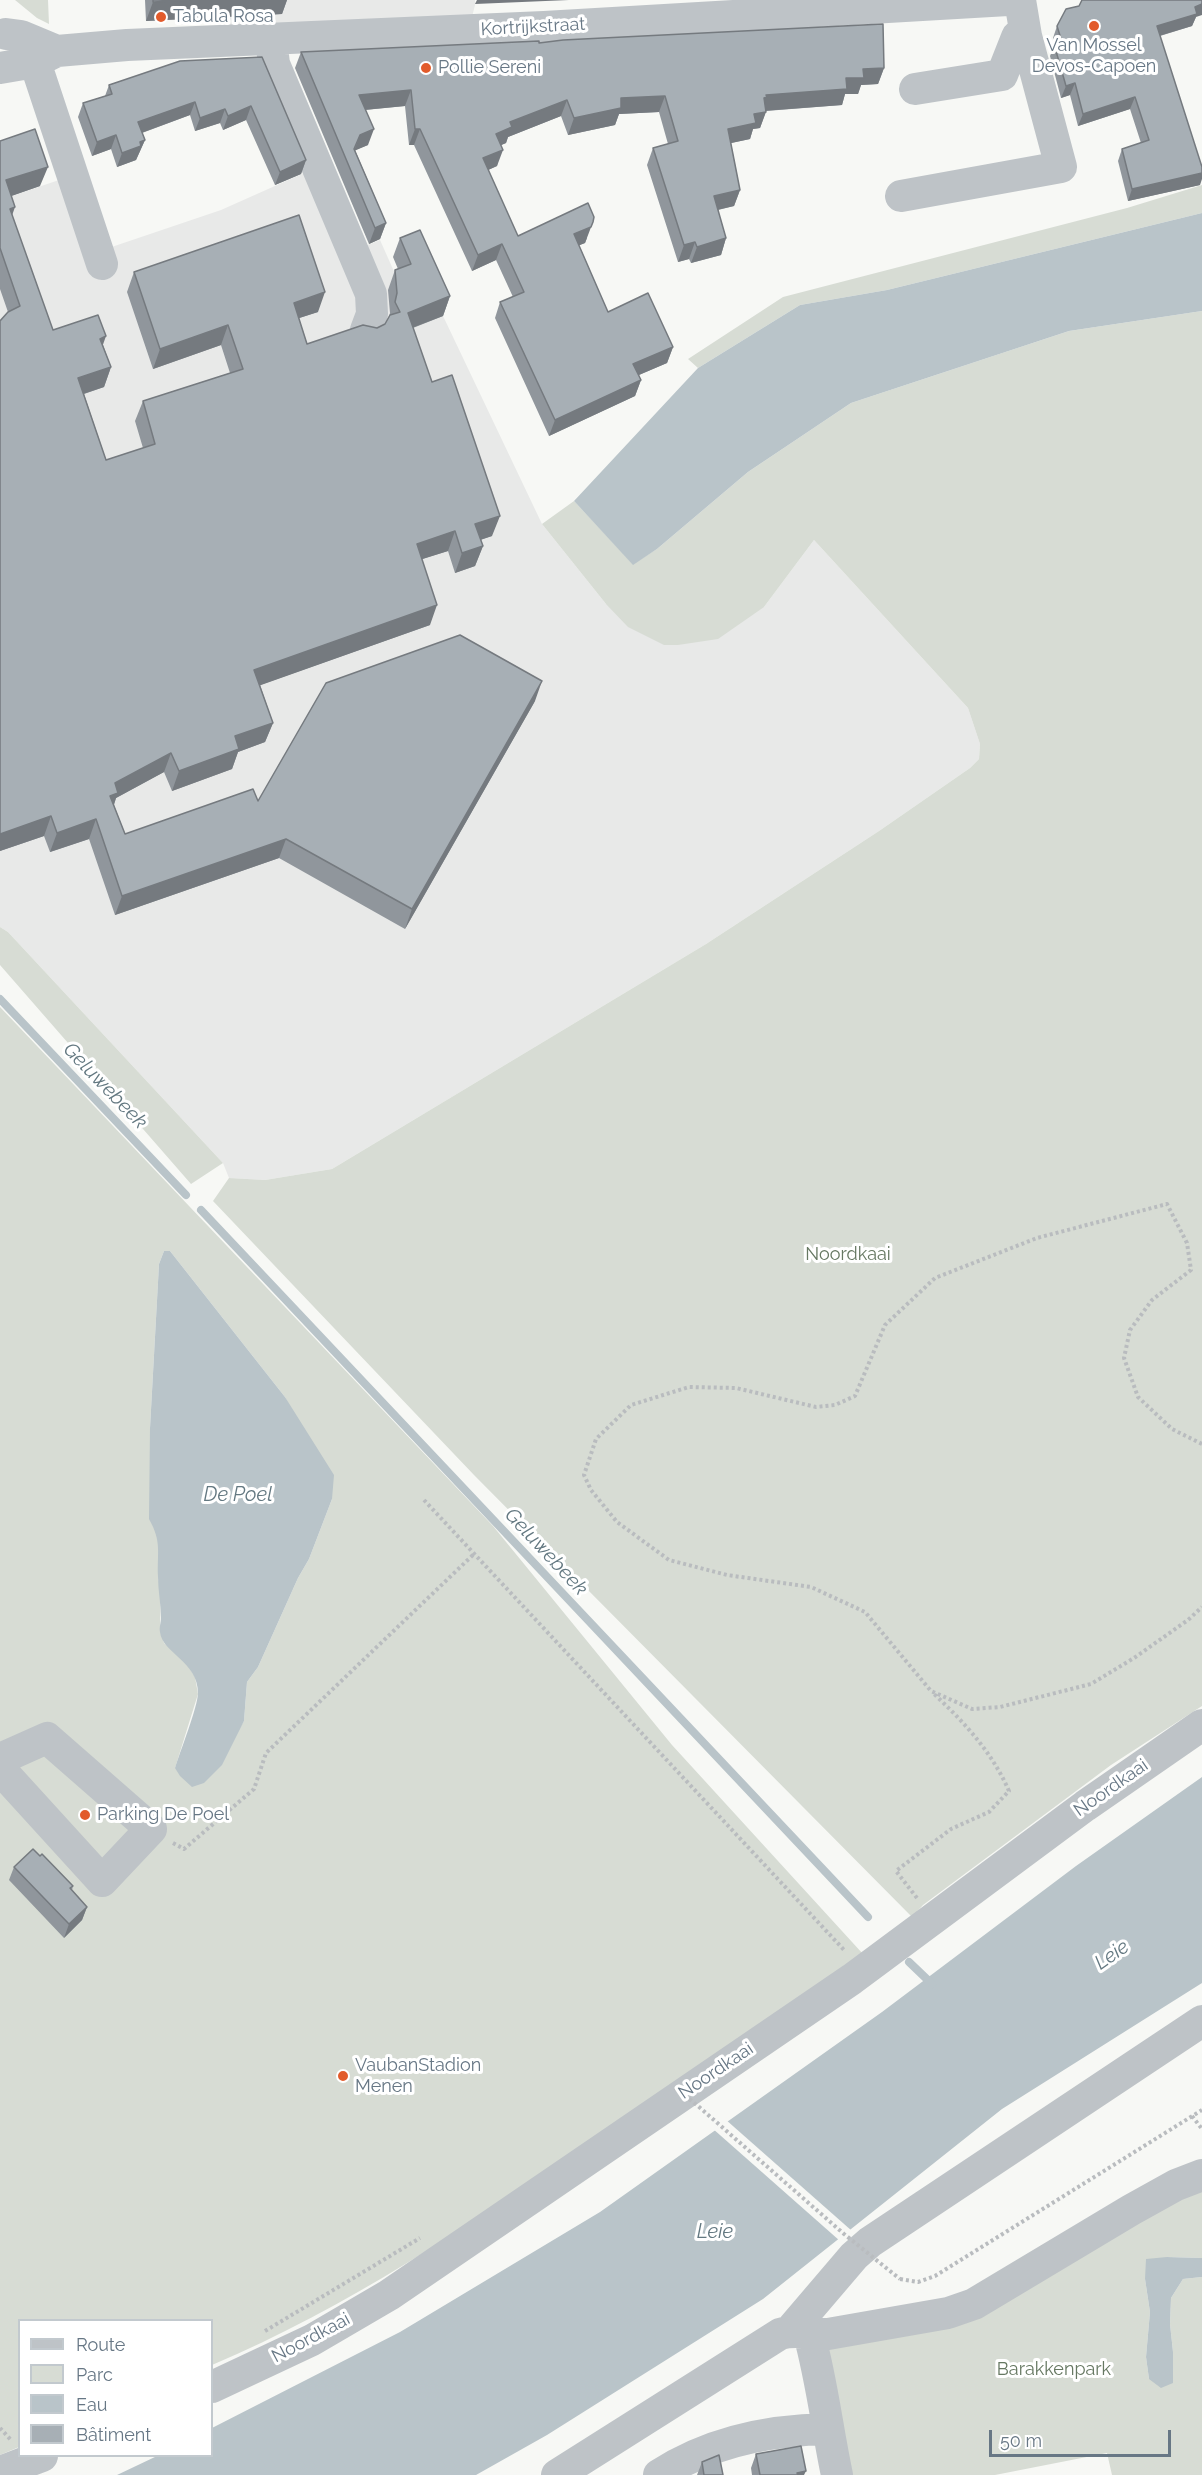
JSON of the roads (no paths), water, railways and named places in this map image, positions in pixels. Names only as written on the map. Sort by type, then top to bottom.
[{"type":"street","name":"Kortrijkstraat","points":[[0,68],[46,57],[127,45],[544,27],[830,5],[1008,0]]},
{"type":"street","points":[[902,196],[1061,167],[1026,36],[1020,0]]},
{"type":"street","name":"Kortrijkstraat","points":[[3,30],[21,36],[46,57]]},
{"type":"street","points":[[0,68],[7,51],[3,30]]},
{"type":"street","points":[[915,89],[1002,75],[1017,37],[1026,36]]},
{"type":"street","points":[[271,39],[274,63],[279,76],[371,294],[372,314],[366,330]]},
{"type":"street","points":[[46,57],[102,264]]},
{"type":"street","name":"Noordkaai","points":[[213,2387],[312,2340],[388,2295],[868,1966],[1085,1806],[1202,1725]]},
{"type":"street","points":[[0,1760],[47,1738],[151,1829],[102,1881],[0,1769]]},
{"type":"street","points":[[800,2333],[854,2256],[870,2241],[1202,2021]]},
{"type":"street","points":[[557,2475],[780,2334],[828,2334],[948,2313],[974,2304],[1140,2205],[1176,2185],[1202,2175]]},
{"type":"street","points":[[800,2333],[820,2370],[837,2475]]},
{"type":"street","points":[[660,2475],[685,2458],[707,2449],[827,2421]]},
{"type":"street","points":[[0,2472],[39,2457]]},
{"type":"water","points":[[1202,213],[1202,311],[1069,331],[851,403],[748,472],[657,549],[633,565],[574,501],[698,368],[800,305],[887,290]]},
{"type":"water","name":"De Poel","points":[[164,1251],[170,1251],[285,1397],[334,1475],[332,1499],[309,1559],[298,1578],[258,1667],[247,1682],[244,1721],[222,1765],[204,1783],[192,1787],[175,1768],[198,1693],[192,1673],[167,1646],[160,1632],[158,1547],[156,1534],[149,1519],[150,1428],[159,1264]]},
{"type":"water","name":"Leie","points":[[1202,1777],[1202,1983],[1002,2109],[763,2299],[547,2435],[476,2475],[117,2475],[155,2457],[213,2457],[213,2427],[400,2332],[600,2212],[882,2012],[1076,1866]]},
{"type":"water","points":[[1202,2258],[1202,2277],[1183,2279],[1171,2298],[1173,2383],[1161,2388],[1149,2379],[1146,2357],[1150,2312],[1145,2279],[1146,2259]]},
{"type":"waterway","name":"Geluwebeek","points":[[0,999],[186,1195]]},
{"type":"waterway","name":"Geluwebeek","points":[[201,1210],[868,1917]]},
{"type":"waterway","name":"Geluwebeek","points":[[909,1962],[932,1984]]},
{"type":"place","name":"Tabula Rosa","points":[[161,17]]},
{"type":"place","name":"Van Mossel Devos-Capoen","points":[[1094,26]]},
{"type":"place","name":"Pollie Sereni","points":[[426,68]]},
{"type":"place","name":"Parking De Poel","points":[[85,1815]]},
{"type":"place","name":"VaubanStadion Menen","points":[[343,2076]]},
{"type":"park label","name":"Barakkenpark","points":[[1054,2370]]}]
